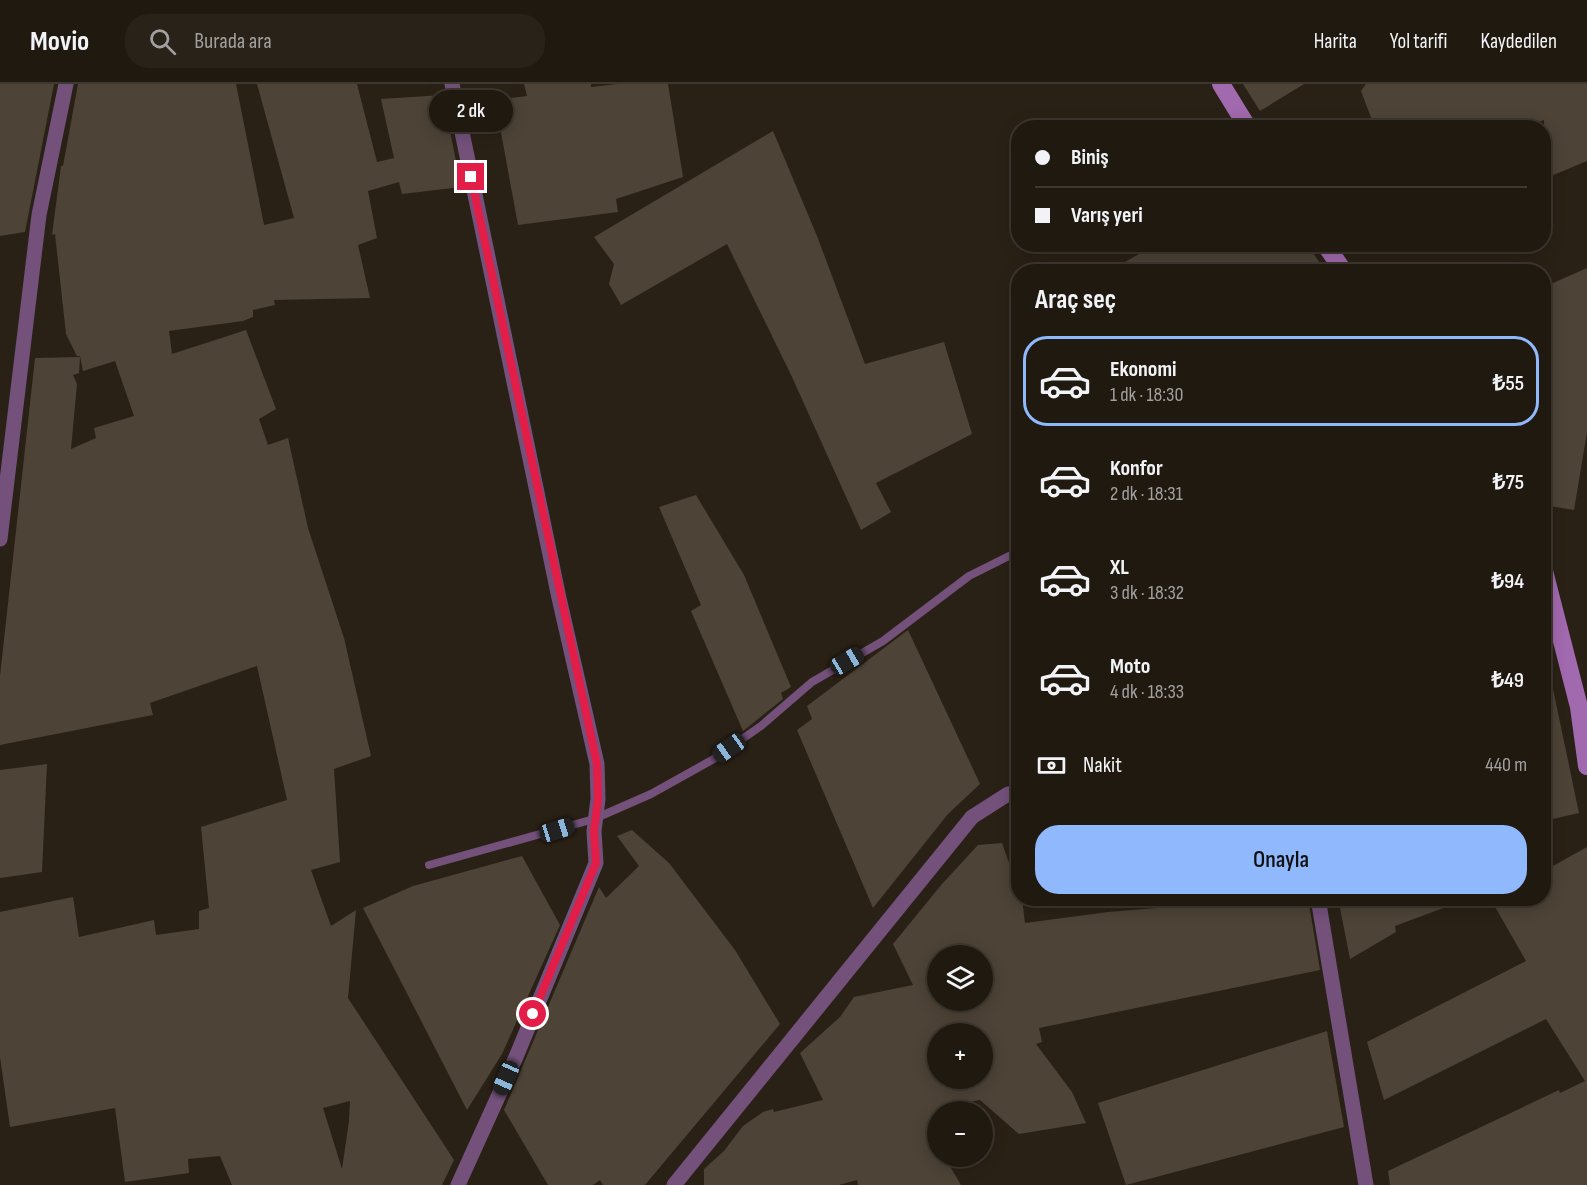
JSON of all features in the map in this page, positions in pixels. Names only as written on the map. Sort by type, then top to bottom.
[{"type":"street","points":[[0,539],[39,215],[66,84]]},
{"type":"street","points":[[452,84],[557,586],[597,764],[598,799],[594,819],[596,863],[516,1057],[458,1185]]},
{"type":"street","points":[[1221,84],[1243,120]]},
{"type":"street","points":[[1551,598],[1579,707],[1587,766]]},
{"type":"street","points":[[674,1185],[972,817],[1011,793]]},
{"type":"street","points":[[1319,906],[1366,1185]]},
{"type":"lane","points":[[429,865],[594,819],[651,794],[712,760],[761,726],[812,682],[883,641],[969,576],[1009,556]]},
{"type":"building","points":[[0,84],[54,84],[25,232],[0,236]]},
{"type":"building","points":[[78,84],[236,84],[264,225],[294,218],[257,84],[357,84],[377,162],[394,158],[381,99],[443,95],[461,187],[402,194],[399,182],[368,191],[377,238],[358,245],[370,298],[274,300],[275,305],[253,310],[253,317],[243,321],[169,331],[172,354],[246,330],[276,409],[259,419],[268,445],[288,438],[308,528],[344,638],[371,756],[334,769],[340,862],[311,870],[331,926],[356,910],[348,998],[454,1160],[442,1185],[232,1185],[220,1156],[188,1159],[189,1173],[125,1182],[115,1108],[10,1127],[0,1057],[0,912],[73,897],[79,937],[154,920],[156,935],[199,929],[199,911],[209,908],[201,827],[287,800],[257,666],[150,703],[153,715],[0,745],[0,676],[35,358],[80,357],[79,373],[73,375],[77,384],[71,449],[96,438],[94,428],[134,416],[115,361],[83,371],[80,356],[77,356],[66,334],[55,234],[52,235],[61,166],[63,166]],"holes":[[[350,1101],[342,1169],[323,1108]]]},
{"type":"building","points":[[524,84],[591,84],[591,87],[618,84],[668,84],[683,177],[616,199],[618,212],[518,225],[495,100],[527,96]]},
{"type":"building","points":[[1243,84],[1304,84],[1260,111]]},
{"type":"building","points":[[1366,84],[1587,84],[1587,161],[1551,176],[1551,120],[1372,120],[1361,91]]},
{"type":"building","points":[[773,131],[817,236],[865,364],[944,342],[972,434],[876,483],[891,512],[861,530],[792,377],[727,244],[621,305],[609,284],[614,264],[594,237]]},
{"type":"building","points":[[1143,252],[1312,252],[1321,264],[1121,264]]},
{"type":"building","points":[[1587,268],[1587,432],[1574,510],[1551,506],[1551,284]]},
{"type":"building","points":[[696,495],[744,575],[791,687],[781,693],[783,699],[743,731],[691,611],[701,605],[659,507]]},
{"type":"building","points":[[908,630],[980,784],[948,814],[873,908],[797,730],[812,719],[807,706]]},
{"type":"building","points":[[1551,679],[1579,813],[1551,819]]},
{"type":"building","points":[[47,764],[42,872],[0,878],[0,770]]},
{"type":"building","points":[[632,830],[669,863],[735,950],[780,1024],[645,1185],[603,1185],[600,1180],[593,1185],[548,1185],[504,1110],[599,887],[606,898],[639,866],[617,836]]},
{"type":"building","points":[[1002,843],[1011,868],[1011,906],[1023,906],[1025,923],[1108,912],[1181,906],[1309,906],[1320,970],[1039,1028],[1042,1042],[1036,1044],[1072,1092],[1086,1123],[1019,1134],[993,1111],[993,1101],[927,1101],[927,1167],[950,1167],[961,1185],[858,1185],[857,1180],[839,1185],[704,1185],[704,1169],[724,1151],[743,1126],[763,1112],[773,1109],[774,1112],[823,1100],[800,1053],[840,1017],[854,997],[913,985],[893,944],[942,884],[978,845]]},
{"type":"building","points":[[1587,847],[1587,1185],[1390,1185],[1388,1171],[1559,1090],[1560,1093],[1585,1081],[1546,1019],[1384,1100],[1367,1042],[1526,961],[1495,906],[1551,906],[1551,867]]},
{"type":"building","points":[[522,856],[560,925],[502,1054],[467,1110],[363,908],[413,886]]},
{"type":"building","points":[[1340,906],[1446,906],[1395,926],[1396,932],[1350,959]]},
{"type":"building","points":[[1327,1031],[1344,1127],[1126,1185],[1098,1103]]},
{"type":"route","points":[[471,177],[559,598],[597,764],[598,799],[594,819],[596,863],[533,1014]]}]
